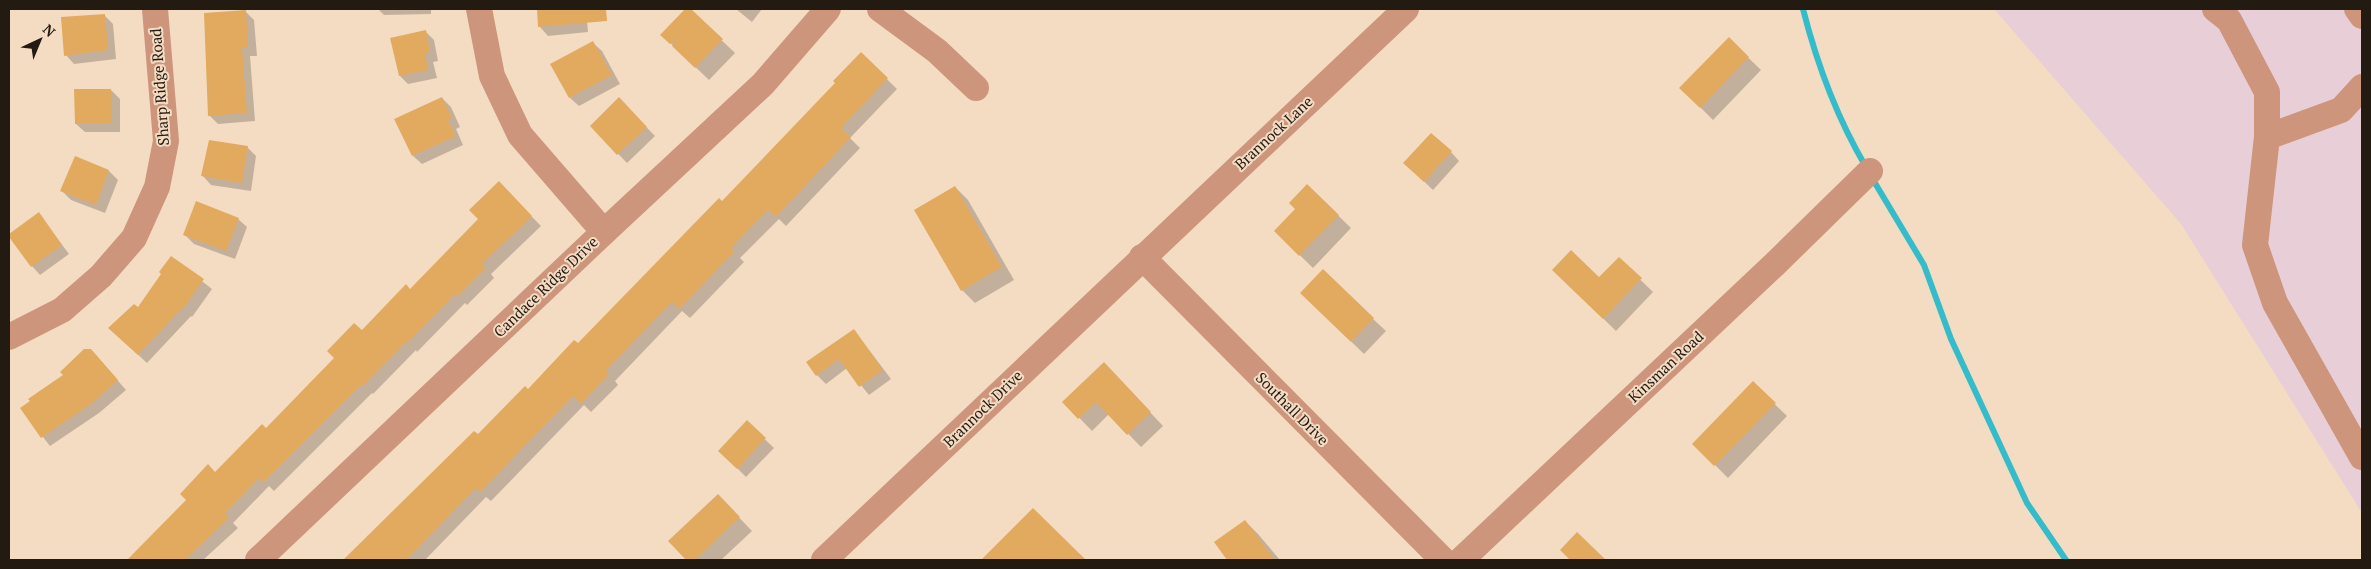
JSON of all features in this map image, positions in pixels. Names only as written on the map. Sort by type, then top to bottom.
[{"type":"street","name":"Sharp Ridge Road","points":[[9,337],[62,310],[101,276],[134,238],[157,188],[166,141],[155,9]]},
{"type":"street","points":[[479,9],[492,76],[520,134],[604,232]]},
{"type":"street","name":"Candace Ridge Drive","points":[[258,560],[763,84],[828,9]]},
{"type":"street","points":[[880,9],[937,51],[976,88]]},
{"type":"street","name":"Brannock Lane","points":[[1142,257],[1406,9]]},
{"type":"street","points":[[2215,9],[2229,20],[2267,92],[2268,137],[2255,244],[2275,302],[2362,457]]},
{"type":"street","points":[[2357,9],[2362,16]]},
{"type":"street","points":[[2268,137],[2341,110],[2362,87]]},
{"type":"street","name":"Kinsman Road","points":[[1461,560],[1776,263],[1870,171]]},
{"type":"street","name":"Brannock Drive","points":[[824,560],[1142,257]]},
{"type":"street","name":"Southall Drive","points":[[1142,257],[1443,560]]},
{"type":"shaded area","points":[[1994,9],[2362,9],[2362,513],[2181,224]]},
{"type":"building","points":[[537,9],[606,9],[607,21],[538,27]]},
{"type":"building","points":[[685,9],[691,9],[723,39],[695,68],[672,46],[676,41],[670,44],[660,35]]},
{"type":"building","points":[[246,10],[248,47],[242,48],[247,113],[208,116],[204,13]]},
{"type":"building","points":[[105,14],[108,50],[64,56],[61,17]]},
{"type":"building","points":[[426,30],[430,52],[425,53],[428,70],[399,76],[390,38]]},
{"type":"building","points":[[1729,37],[1749,57],[1700,108],[1679,88]]},
{"type":"building","points":[[593,41],[612,75],[569,98],[550,64]]},
{"type":"building","points":[[861,52],[888,78],[841,128],[851,137],[776,217],[768,210],[731,248],[735,251],[679,309],[672,302],[606,370],[609,374],[581,404],[573,396],[480,492],[476,488],[406,560],[343,560],[474,431],[478,434],[525,386],[528,389],[574,340],[578,343],[719,198],[722,201],[835,83],[833,81]]},
{"type":"building","points":[[74,89],[111,89],[112,123],[75,124]]},
{"type":"building","points":[[442,97],[452,118],[448,120],[456,136],[412,156],[394,119]]},
{"type":"building","points":[[619,97],[647,127],[617,155],[590,126]]},
{"type":"building","points":[[1431,133],[1452,151],[1424,182],[1403,163]]},
{"type":"building","points":[[209,140],[248,146],[242,183],[201,176]]},
{"type":"building","points":[[75,156],[109,170],[96,205],[60,191]]},
{"type":"building","points":[[499,181],[532,216],[482,264],[486,268],[457,297],[455,294],[264,482],[259,478],[225,513],[229,518],[185,560],[127,560],[186,500],[180,494],[208,464],[215,472],[262,424],[266,428],[334,358],[327,351],[354,323],[362,330],[406,284],[410,289],[478,219],[469,210]]},
{"type":"building","points":[[1307,184],[1339,215],[1299,256],[1274,231],[1295,209],[1289,203]]},
{"type":"building","points":[[955,186],[1002,267],[961,291],[914,210]]},
{"type":"building","points":[[196,201],[239,218],[226,251],[183,235]]},
{"type":"building","points":[[39,212],[62,245],[31,267],[9,237],[9,234]]},
{"type":"building","points":[[1571,250],[1599,277],[1619,257],[1642,278],[1603,319],[1552,270]]},
{"type":"building","points":[[171,256],[204,279],[183,309],[138,355],[108,328],[134,304],[138,307]]},
{"type":"building","points":[[1323,269],[1374,318],[1351,342],[1300,293]]},
{"type":"building","points":[[854,329],[883,370],[859,387],[839,359],[816,376],[806,362]]},
{"type":"building","points":[[84,349],[91,349],[118,380],[91,404],[41,438],[20,408],[30,401],[28,399],[63,375],[60,372]]},
{"type":"building","points":[[1104,362],[1151,412],[1127,435],[1096,402],[1078,419],[1062,402]]},
{"type":"building","points":[[1753,381],[1776,403],[1714,466],[1692,444]]},
{"type":"building","points":[[747,420],[766,438],[737,469],[718,451]]},
{"type":"building","points":[[718,494],[740,517],[695,560],[686,560],[668,541]]},
{"type":"building","points":[[1033,508],[1086,560],[981,560]]},
{"type":"building","points":[[1245,520],[1275,560],[1227,560],[1214,542]]},
{"type":"building","points":[[1577,532],[1606,560],[1570,560],[1560,550]]},
{"type":"waterway","points":[[1803,9],[1829,90],[1846,129],[1866,167]]},
{"type":"waterway","points":[[1872,178],[1924,265],[1951,339],[2027,503],[2066,560]]}]
